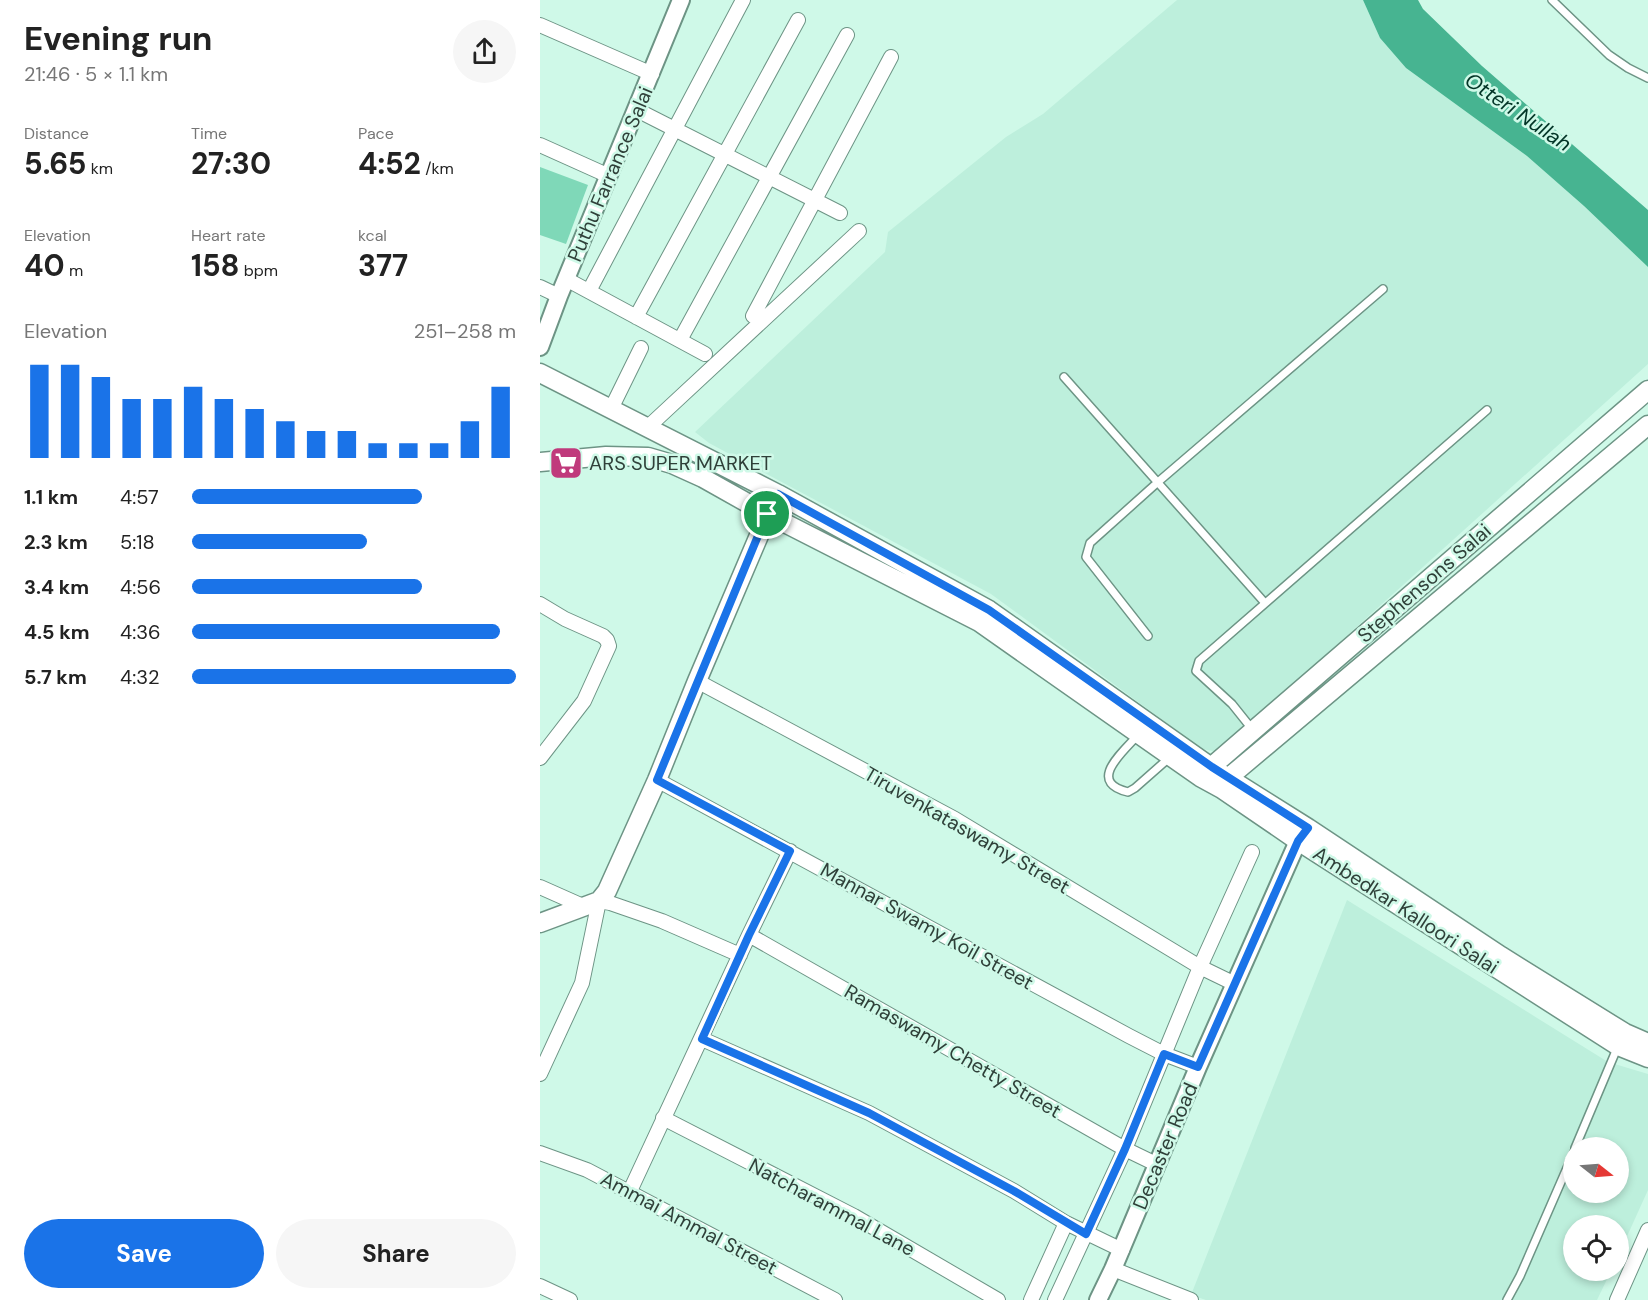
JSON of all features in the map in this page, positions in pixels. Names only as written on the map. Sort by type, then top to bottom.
[{"type":"main road","name":"Ambedkar Kalloori Salai","points":[[540,372],[778,494],[989,610],[1206,772],[1618,1046],[1648,1058]]},
{"type":"main road","name":"Stephensons Salai","points":[[1206,772],[1648,390]]},
{"type":"main road","name":"Stephensons Salai","points":[[1225,784],[1648,425]]},
{"type":"main road","name":"Ambedkar Kalloori Salai","points":[[540,462],[606,456],[648,457],[672,464],[703,478],[767,514],[979,622],[1171,757],[1206,772]]},
{"type":"main road","points":[[540,923],[603,898],[657,780],[767,514],[778,494]]},
{"type":"main road","name":"Ambedkar Kalloori Salai","points":[[1303,835],[1625,1034],[1648,1043]]},
{"type":"street","name":"Puthu Farrance Salai","points":[[540,347],[681,0]]},
{"type":"street","points":[[589,291],[743,0]]},
{"type":"street","points":[[636,317],[798,20]]},
{"type":"street","points":[[540,25],[652,74]]},
{"type":"street","points":[[681,340],[847,35]]},
{"type":"street","points":[[753,316],[891,57]]},
{"type":"street","points":[[637,110],[840,213]]},
{"type":"street","points":[[540,145],[609,176]]},
{"type":"street","points":[[647,428],[858,231]]},
{"type":"street","points":[[566,279],[705,354]]},
{"type":"street","points":[[540,287],[559,296]]},
{"type":"street","points":[[611,409],[642,348]]},
{"type":"street","points":[[540,604],[565,619],[603,636],[609,646],[584,701],[542,751]]},
{"type":"street","name":"Tiruvenkataswamy Street","points":[[697,681],[955,819],[1200,967],[1235,984]]},
{"type":"street","name":"Mannar Swamy Koil Street","points":[[657,780],[1164,1054],[1198,1067]]},
{"type":"street","name":"Decaster Road","points":[[1098,1300],[1122,1250],[1198,1067],[1303,835]]},
{"type":"street","points":[[630,1191],[790,851]]},
{"type":"street","points":[[1055,1300],[1125,1149],[1200,967],[1252,852]]},
{"type":"street","points":[[540,887],[592,904],[610,903],[662,921],[740,955]]},
{"type":"street","points":[[540,1074],[582,983],[592,904]]},
{"type":"street","name":"Ramaswamy Chetty Street","points":[[749,935],[1125,1149],[1158,1165]]},
{"type":"street","points":[[702,1039],[869,1113],[1014,1191],[1086,1234],[1122,1250]]},
{"type":"street","name":"Natcharammal Lane","points":[[663,1118],[854,1216],[998,1300]]},
{"type":"street","name":"Ammai Ammal Street","points":[[540,1153],[587,1170],[630,1191],[835,1300]]},
{"type":"street","points":[[1031,1300],[1066,1223]]},
{"type":"street","points":[[1617,1300],[1648,1230]]},
{"type":"street","points":[[1113,1269],[1191,1300]]},
{"type":"street","points":[[540,1286],[570,1300]]},
{"type":"lane","points":[[1552,0],[1609,55],[1628,69],[1648,78]]},
{"type":"lane","points":[[1148,636],[1086,557],[1090,543],[1383,289]]},
{"type":"lane","points":[[1064,376],[1266,603]]},
{"type":"lane","points":[[1254,730],[1232,704],[1196,671],[1199,661],[1487,410]]},
{"type":"lane","points":[[1138,734],[1110,766],[1107,776],[1109,783],[1128,792],[1136,789],[1171,757]]},
{"type":"lane","points":[[1580,1137],[1618,1046]]},
{"type":"lane","points":[[1507,1300],[1520,1276],[1563,1177]]},
{"type":"shaded area","points":[[1177,0],[1363,0],[1380,38],[1406,68],[1527,156],[1648,267],[1648,364],[1218,752],[1202,749],[991,594],[709,443],[695,432],[885,252],[888,232],[1006,137],[1043,114]]},
{"type":"shaded area","points":[[540,167],[588,185],[566,244],[540,235]]},
{"type":"shaded area","points":[[1347,900],[1608,1062],[1648,1074],[1648,1190],[1629,1232],[1629,1215],[1563,1215],[1563,1281],[1606,1281],[1597,1300],[1206,1300],[1191,1295]]},
{"type":"water","name":"Otteri Nullah","points":[[1363,0],[1418,0],[1423,9],[1482,66],[1648,210],[1648,267],[1527,156],[1406,68],[1380,38]]},
{"type":"place","name":"ARS SUPER MARKET","points":[[566,463]]},
{"type":"route","points":[[778,494],[989,610],[1212,767],[1308,828],[1298,841],[1198,1067],[1164,1054],[1125,1149],[1086,1234],[1014,1191],[869,1113],[702,1039],[790,851],[657,780],[767,514],[778,494]]}]
